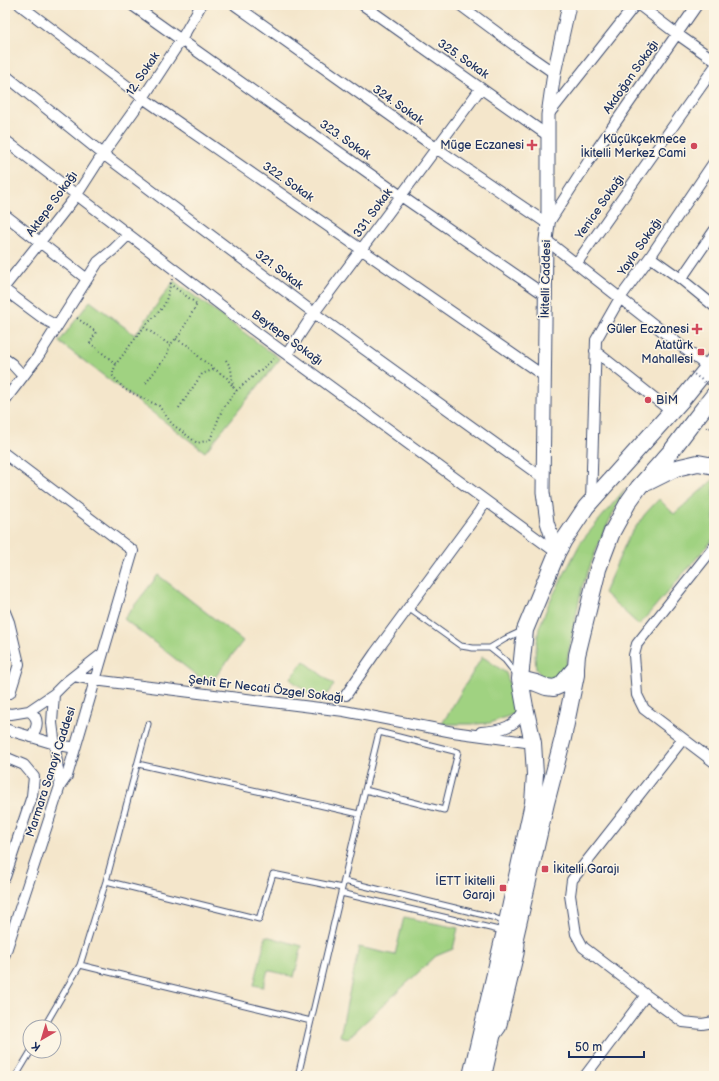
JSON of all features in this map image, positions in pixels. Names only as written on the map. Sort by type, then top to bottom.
[{"type":"main road","points":[[483,1076],[533,803],[535,774],[533,743],[520,679],[524,630],[557,553],[564,540],[591,501],[672,412],[711,363]]},
{"type":"main road","points":[[471,1076],[509,928],[546,803],[563,738],[576,675],[577,655],[598,569],[612,532],[629,501],[639,487],[672,450],[714,395]]},
{"type":"main road","points":[[639,487],[676,468],[698,463],[714,466]]},
{"type":"main road","points":[[520,679],[554,688],[561,685],[576,667]]},
{"type":"street","name":"322. Sokak","points":[[20,5],[143,98],[544,376]]},
{"type":"street","name":"323. Sokak","points":[[132,5],[401,196],[545,295]]},
{"type":"street","name":"12. Sokak","points":[[103,154],[143,98],[181,40],[201,5]]},
{"type":"street","name":"324. Sokak","points":[[236,5],[436,148],[548,224]]},
{"type":"street","name":"325. Sokak","points":[[363,5],[547,135]]},
{"type":"street","points":[[460,5],[554,73]]},
{"type":"street","points":[[548,115],[635,5]]},
{"type":"street","points":[[638,5],[714,60]]},
{"type":"street","name":"Akdoğan Sokağı","points":[[548,224],[588,162],[697,5]]},
{"type":"street","name":"İkitelli Caddesi","points":[[557,553],[547,522],[542,492],[546,240],[548,224],[547,135],[548,115],[554,73],[566,7]]},
{"type":"street","name":"Yenice Sokağı","points":[[576,264],[714,68]]},
{"type":"street","name":"321. Sokak","points":[[5,75],[103,154],[314,313],[543,478]]},
{"type":"street","name":"331. Sokak","points":[[285,353],[481,88]]},
{"type":"street","name":"Beytepe Sokağı","points":[[5,140],[174,270],[557,553]]},
{"type":"street","name":"Aktepe Sokağı","points":[[5,286],[76,196],[103,154]]},
{"type":"street","name":"Yayla Sokağı","points":[[591,501],[596,340],[620,298],[650,257],[714,162]]},
{"type":"street","points":[[5,215],[86,279]]},
{"type":"street","points":[[681,279],[714,231]]},
{"type":"street","points":[[5,400],[37,358],[98,262],[128,235]]},
{"type":"street","points":[[546,240],[620,298],[711,363]]},
{"type":"street","points":[[650,257],[681,279],[714,306]]},
{"type":"street","points":[[5,290],[44,320],[57,326]]},
{"type":"street","points":[[596,351],[672,412]]},
{"type":"street","points":[[5,359],[23,376]]},
{"type":"street","name":"Marmara Sanayi Caddesi","points":[[5,454],[133,551],[75,748],[66,776],[60,786],[5,954]]},
{"type":"street","points":[[346,695],[486,501]]},
{"type":"street","points":[[714,547],[637,644],[634,655],[637,695],[644,709],[714,762]]},
{"type":"street","points":[[5,612],[9,622],[18,664],[10,694]]},
{"type":"street","points":[[5,713],[11,714],[29,711],[54,694],[65,683],[102,654]]},
{"type":"street","name":"Şehit Er Necati Özgel Sokağı","points":[[74,676],[94,680],[344,712],[453,732]]},
{"type":"street","points":[[54,694],[52,723],[60,786]]},
{"type":"street","points":[[453,732],[496,731],[516,722],[522,715],[525,707]]},
{"type":"street","points":[[29,711],[34,714],[36,719],[36,727],[31,737]]},
{"type":"street","points":[[5,730],[75,748]]},
{"type":"street","points":[[453,732],[533,743]]},
{"type":"street","points":[[683,739],[572,880],[570,895],[576,934],[583,947],[683,1022],[702,1024],[714,1022]]},
{"type":"street","points":[[5,757],[24,766],[34,777],[32,796],[5,877]]},
{"type":"street","points":[[585,1076],[646,995]]},
{"type":"lane","points":[[408,608],[462,646],[473,648],[490,648],[524,630]]},
{"type":"lane","points":[[490,648],[505,660],[520,679]]},
{"type":"lane","points":[[49,1019],[80,965],[106,881],[148,724]]},
{"type":"lane","points":[[298,1076],[359,814],[379,732],[458,752],[444,810],[365,790]]},
{"type":"lane","points":[[138,764],[359,814]]},
{"type":"lane","points":[[106,881],[259,918],[273,874],[341,891],[509,928]]},
{"type":"lane","points":[[344,880],[492,917],[509,928]]},
{"type":"lane","points":[[80,965],[311,1021]]},
{"type":"lane","points":[[16,1076],[26,1059]]},
{"type":"path","points":[[174,270],[165,304],[144,327],[116,364],[112,375],[124,389],[159,406],[172,424],[197,443],[210,440],[222,410],[236,392],[285,353]]},
{"type":"path","points":[[146,383],[167,355],[170,345],[180,334],[197,304],[170,284]]},
{"type":"path","points":[[77,318],[96,332],[90,343],[116,364]]},
{"type":"path","points":[[144,327],[170,345]]},
{"type":"path","points":[[176,339],[189,346],[201,360],[227,378],[236,392]]},
{"type":"path","points":[[226,360],[231,368],[234,388]]},
{"type":"path","points":[[179,408],[202,374],[215,369]]},
{"type":"path","points":[[691,372],[714,389]]},
{"type":"path","points":[[710,428],[714,423]]},
{"type":"green space","points":[[174,281],[280,359],[205,452],[59,342],[90,301],[135,335]]},
{"type":"green space","points":[[714,479],[714,538],[639,625],[604,593],[628,538],[645,514],[659,499],[674,514]]},
{"type":"green space","points":[[625,489],[600,540],[582,587],[565,670],[556,679],[549,680],[542,677],[536,669],[535,656],[539,628],[549,603],[581,542]]},
{"type":"green space","points":[[158,575],[243,641],[209,685],[124,619]]},
{"type":"green space","points":[[482,657],[506,673],[519,712],[490,723],[442,724]]},
{"type":"green space","points":[[304,661],[334,685],[320,703],[290,679]]},
{"type":"green space","points":[[404,917],[458,928],[453,949],[436,956],[348,1038],[340,1036],[359,947],[395,955]]},
{"type":"green space","points":[[266,936],[302,946],[294,977],[268,970],[263,987],[254,985]]},
{"type":"place","name":"Müge Eczanesi","points":[[532,145]]},
{"type":"place","name":"Küçükçekmece İkitelli Merkez Cami","points":[[694,146]]},
{"type":"place","name":"Güler Eczanesi","points":[[697,329]]},
{"type":"place","name":"Atatürk Mahallesi","points":[[701,352]]},
{"type":"place","name":"BİM","points":[[648,400]]},
{"type":"place","name":"İkitelli Garajı","points":[[545,869]]},
{"type":"place","name":"İETT İkitelli Garajı","points":[[503,888]]}]
